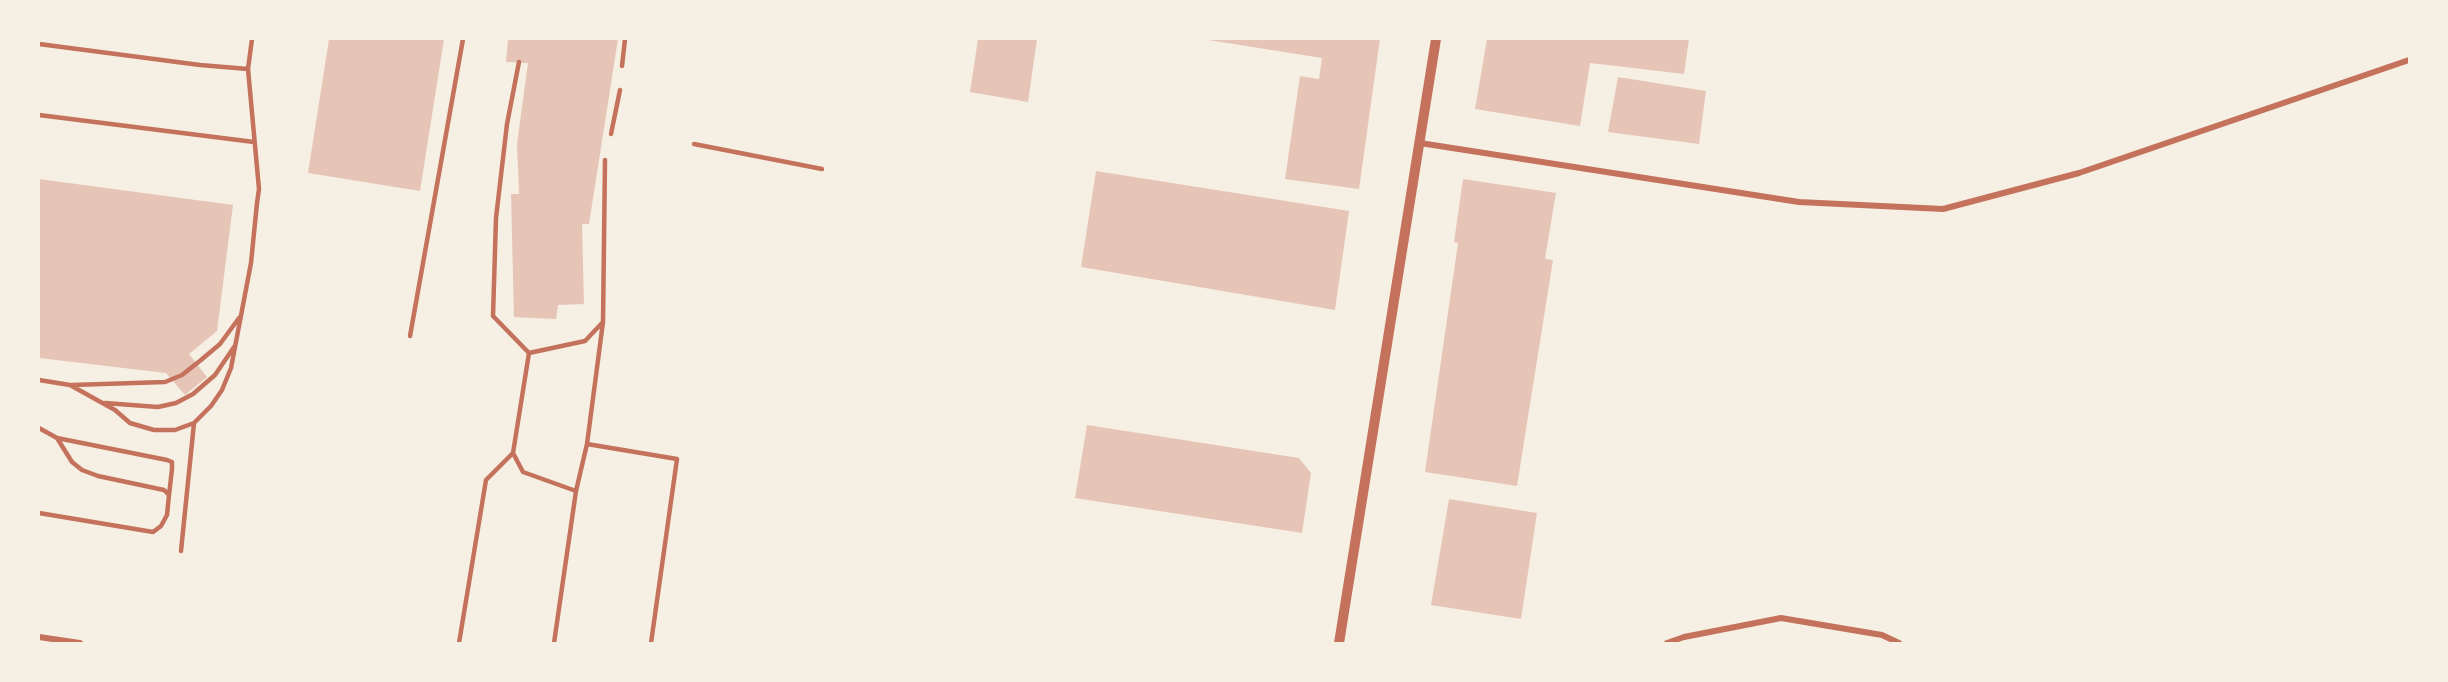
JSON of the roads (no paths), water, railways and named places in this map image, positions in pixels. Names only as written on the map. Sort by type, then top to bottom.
[{"type":"street","points":[[1339,643],[1436,39]]},
{"type":"street","points":[[1420,143],[1799,202],[1943,209],[2079,173],[2409,60]]},
{"type":"street","points":[[1667,643],[1684,637],[1781,618],[1882,635],[1899,643]]},
{"type":"street","points":[[39,637],[80,643]]},
{"type":"lane","points":[[70,385],[102,403],[130,423],[154,430],[175,430],[194,423],[211,406],[222,390],[231,368],[242,315],[251,263],[259,189],[248,69],[252,39]]},
{"type":"lane","points":[[410,336],[464,39]]},
{"type":"lane","points":[[622,66],[625,39]]},
{"type":"lane","points":[[39,45],[248,69]]},
{"type":"lane","points":[[519,62],[507,124],[496,218],[493,316],[529,353]]},
{"type":"lane","points":[[611,134],[620,90]]},
{"type":"lane","points":[[39,115],[254,142]]},
{"type":"lane","points":[[694,144],[822,169]]},
{"type":"lane","points":[[554,643],[576,491],[587,444],[603,322],[605,160]]},
{"type":"lane","points":[[39,380],[70,385],[142,385],[165,382],[182,375],[220,344],[242,315]]},
{"type":"lane","points":[[529,353],[585,341],[603,322]]},
{"type":"lane","points":[[102,403],[158,407],[176,402],[193,394],[215,375],[236,342]]},
{"type":"lane","points":[[459,643],[486,480],[513,453],[529,353]]},
{"type":"lane","points":[[181,551],[194,423]]},
{"type":"lane","points":[[39,428],[57,438],[172,462],[167,515],[161,526],[153,532],[39,513]]},
{"type":"lane","points":[[57,438],[72,462],[82,470],[98,476],[164,490],[169,495]]},
{"type":"lane","points":[[587,444],[677,459],[651,643]]},
{"type":"lane","points":[[513,453],[523,472],[576,491]]}]
